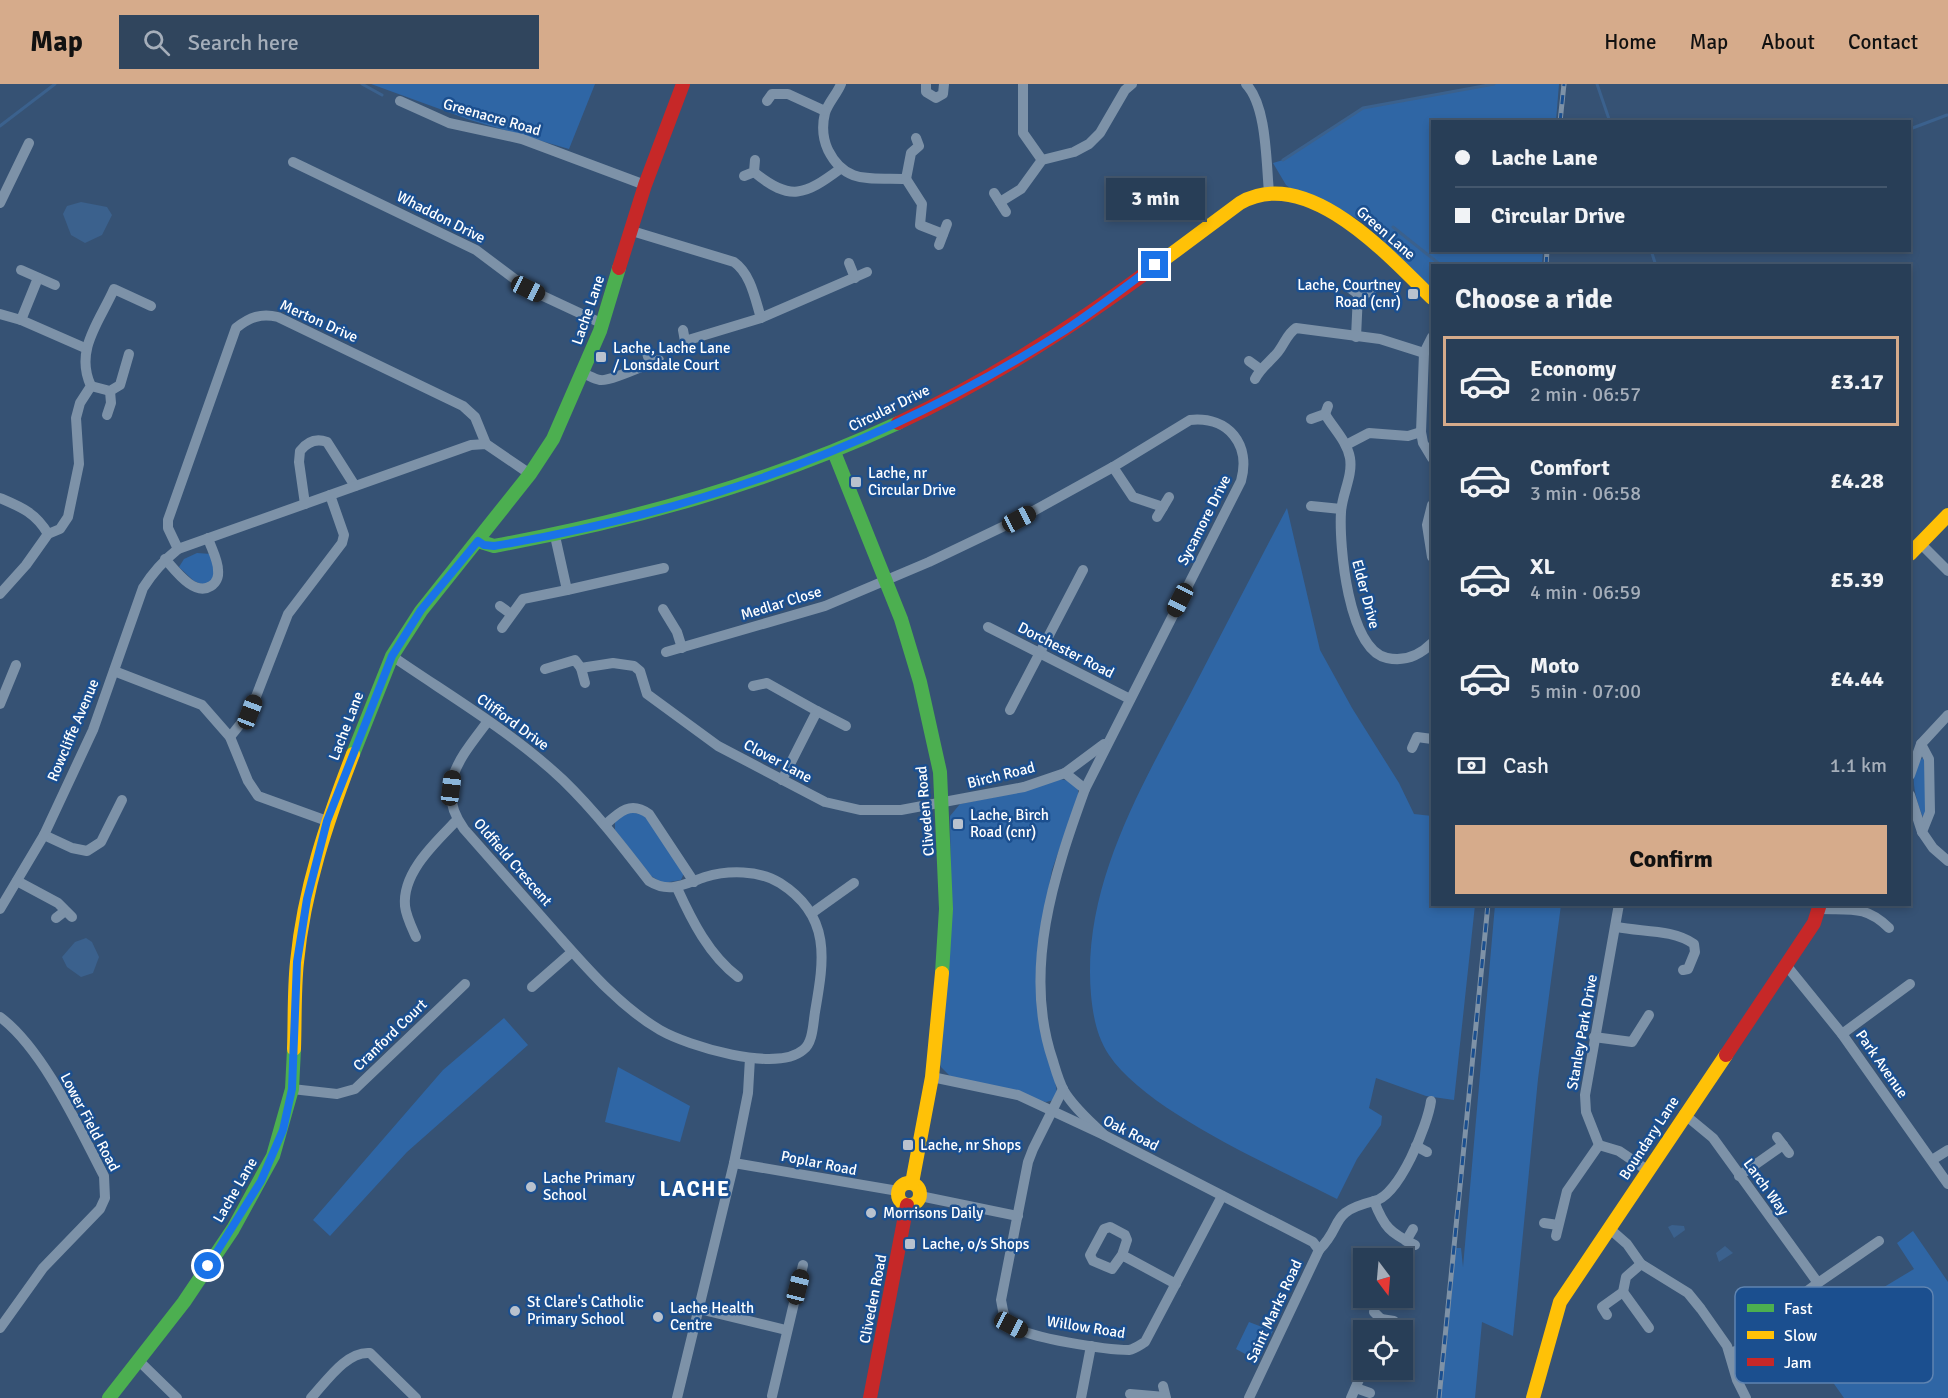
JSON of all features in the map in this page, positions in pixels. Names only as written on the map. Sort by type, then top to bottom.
[{"type":"street","name":"Lache Lane","points":[[109,1398],[184,1302],[261,1181],[283,1130],[292,1089],[297,962],[307,899],[327,821],[392,656],[421,610],[530,474],[553,439],[603,324],[645,184],[683,84]]},
{"type":"street","points":[[841,84],[825,111],[823,126],[826,146],[840,169],[861,178],[906,179]]},
{"type":"street","points":[[926,84],[926,92],[936,98],[943,94],[944,84]]},
{"type":"street","points":[[1023,84],[1018,96],[1023,133],[1042,160]]},
{"type":"street","points":[[1006,212],[997,198],[1021,189],[1042,160],[1074,152],[1089,144],[1100,133],[1124,86]]},
{"type":"street","points":[[1250,88],[1260,108],[1269,192]]},
{"type":"street","points":[[769,94],[788,94],[825,111]]},
{"type":"street","name":"Greenacre Road","points":[[400,100],[449,123],[522,139],[645,184]]},
{"type":"street","points":[[0,203],[29,143]]},
{"type":"street","points":[[921,146],[911,153],[906,179],[922,204],[919,228],[943,234]]},
{"type":"street","name":"Whaddon Drive","points":[[293,162],[476,250],[528,289],[603,324]]},
{"type":"street","points":[[751,169],[777,188],[792,193],[816,187],[840,169]]},
{"type":"street","name":"Green Lane","points":[[1269,192],[1290,195],[1352,222],[1431,297]]},
{"type":"street","name":"Circular Drive","points":[[478,541],[484,545],[494,546],[555,536],[685,505],[834,452],[973,385],[1060,334],[1240,203],[1252,196],[1269,192]]},
{"type":"street","points":[[632,231],[734,262],[741,267],[748,279],[761,318]]},
{"type":"street","points":[[849,263],[855,278]]},
{"type":"street","points":[[21,270],[55,285]]},
{"type":"street","points":[[683,330],[685,341],[761,318],[867,272]]},
{"type":"street","points":[[21,320],[38,278]]},
{"type":"street","points":[[1347,286],[1358,294],[1371,292]]},
{"type":"street","points":[[92,386],[84,368],[86,348],[114,289],[151,306]]},
{"type":"street","points":[[1356,337],[1358,294]]},
{"type":"street","points":[[0,314],[21,320],[86,348]]},
{"type":"street","name":"Merton Drive","points":[[178,549],[168,528],[168,520],[233,337],[237,328],[255,316],[266,314],[278,317],[463,406],[475,417],[486,444]]},
{"type":"street","points":[[1249,361],[1258,374],[1277,353],[1289,332],[1296,328],[1380,339],[1424,353]]},
{"type":"street","points":[[1431,339],[1424,353],[1427,402],[1420,432],[1431,456]]},
{"type":"street","points":[[582,373],[600,380],[612,380],[654,362],[646,350]]},
{"type":"street","points":[[92,386],[110,391],[120,385],[129,354]]},
{"type":"street","points":[[0,594],[26,565],[48,534],[60,529],[68,517],[75,495],[79,465],[76,418],[80,403],[92,386]]},
{"type":"street","points":[[107,415],[111,403],[110,391]]},
{"type":"street","name":"Elder Drive","points":[[1311,419],[1327,410],[1346,445],[1350,466],[1341,509],[1341,565],[1362,638],[1370,649],[1384,657],[1398,659],[1414,656],[1431,644]]},
{"type":"street","name":"Sycamore Drive","points":[[885,580],[971,542],[1113,467],[1190,420],[1204,418],[1228,429],[1237,439],[1245,465],[1241,481],[1085,789],[1056,875],[1048,910],[1041,972],[1048,1044],[1063,1089],[1075,1106],[1104,1135]]},
{"type":"street","points":[[1346,445],[1369,433],[1408,436],[1420,432]]},
{"type":"street","points":[[305,504],[299,462],[300,451],[311,442],[320,440],[327,442],[355,486]]},
{"type":"street","name":"Rowcliffe Avenue","points":[[0,909],[44,834],[93,730],[143,588],[153,572],[165,560],[178,549],[208,538],[471,444],[486,444]]},
{"type":"street","points":[[486,444],[530,474]]},
{"type":"street","name":"Cliveden Road","points":[[834,452],[901,619],[920,682],[940,772],[946,909],[932,1077],[912,1183]]},
{"type":"street","points":[[1113,467],[1133,496],[1166,502],[1157,517]]},
{"type":"street","points":[[230,737],[250,712],[288,614],[342,543],[344,535],[330,495]]},
{"type":"street","points":[[0,498],[30,511],[41,522],[48,534]]},
{"type":"street","points":[[1311,506],[1341,509]]},
{"type":"street","points":[[1431,508],[1427,525],[1431,551]]},
{"type":"street","points":[[1911,553],[1948,515]]},
{"type":"street","points":[[555,536],[567,590]]},
{"type":"street","points":[[165,560],[193,586],[203,589],[209,587],[216,581],[219,569],[208,538]]},
{"type":"street","points":[[1920,543],[1948,571]]},
{"type":"street","points":[[502,628],[523,599],[664,568]]},
{"type":"street","points":[[1010,710],[1083,570]]},
{"type":"street","name":"Medlar Close","points":[[666,652],[825,606],[885,580]]},
{"type":"street","points":[[500,606],[511,614]]},
{"type":"street","points":[[663,609],[677,632],[682,648]]},
{"type":"street","name":"Dorchester Road","points":[[988,627],[1130,699]]},
{"type":"street","name":"Clifford Drive","points":[[392,656],[524,747],[563,780],[605,825],[642,872],[658,886],[677,888]]},
{"type":"street","points":[[545,669],[575,660],[581,668],[585,683]]},
{"type":"street","name":"Clover Lane","points":[[581,668],[613,663],[634,666],[640,671],[644,688],[653,699],[718,746],[825,802],[860,810],[901,810],[943,804]]},
{"type":"street","points":[[0,704],[16,665]]},
{"type":"street","points":[[114,671],[202,705],[230,737],[248,781],[258,796],[327,821]]},
{"type":"street","points":[[757,682],[767,683],[846,726]]},
{"type":"street","points":[[782,780],[817,711]]},
{"type":"street","points":[[1911,772],[1922,744],[1948,715]]},
{"type":"street","name":"Oldfield Crescent","points":[[488,721],[456,764],[452,775],[452,800],[457,820],[572,952],[621,1002],[661,1031],[701,1046],[750,1058],[793,1057],[806,1049],[810,1040],[824,954],[820,933],[812,913],[779,882],[740,872],[707,877],[677,888]]},
{"type":"street","points":[[1412,748],[1415,731],[1431,739]]},
{"type":"street","name":"Birch Road","points":[[943,804],[1024,787],[1065,773],[1090,757],[1109,740]]},
{"type":"street","points":[[1922,744],[1929,759],[1930,812],[1922,832]]},
{"type":"street","points":[[1065,773],[1085,789]]},
{"type":"street","points":[[1911,798],[1922,832],[1939,855],[1948,861]]},
{"type":"street","points":[[44,834],[72,848],[87,851],[101,842],[122,800]]},
{"type":"street","points":[[605,825],[621,810],[633,806],[641,808],[650,814],[694,882]]},
{"type":"street","points":[[416,937],[405,909],[405,894],[428,849],[457,820]]},
{"type":"street","points":[[17,881],[42,893],[68,914],[56,918]]},
{"type":"street","points":[[812,913],[854,883]]},
{"type":"street","points":[[677,888],[688,913],[708,945],[738,977]]},
{"type":"street","name":"Stanley Park Drive","points":[[1599,1145],[1586,1112],[1587,1076],[1617,927],[1619,906]]},
{"type":"street","name":"Boundary Lane","points":[[1533,1398],[1560,1302],[1611,1230],[1684,1114],[1814,923],[1820,907],[1866,912],[1877,916],[1889,928]]},
{"type":"street","points":[[1617,927],[1666,933],[1699,942],[1689,971]]},
{"type":"street","points":[[532,987],[572,952]]},
{"type":"street","name":"Park Avenue","points":[[1786,964],[1842,1034],[1948,1184]]},
{"type":"street","name":"Cranford Court","points":[[292,1089],[337,1094],[356,1089],[465,984]]},
{"type":"street","points":[[1842,1034],[1910,984]]},
{"type":"street","points":[[1594,1037],[1634,1047],[1649,1014]]},
{"type":"street","name":"Lower Field Road","points":[[0,1017],[19,1035],[45,1069],[104,1176],[106,1188],[100,1209],[92,1220],[43,1268],[0,1328]]},
{"type":"street","points":[[677,1398],[734,1163],[748,1094],[750,1058]]},
{"type":"street","name":"Oak Road","points":[[932,1077],[1018,1095],[1104,1135],[1309,1239]]},
{"type":"street","points":[[1052,1110],[1063,1089]]},
{"type":"street","points":[[1319,1250],[1325,1244],[1339,1218],[1348,1209],[1380,1200],[1393,1189],[1416,1146],[1429,1115],[1431,1101]]},
{"type":"street","name":"Willow Road","points":[[1052,1110],[1033,1149],[1001,1300],[1004,1315],[1011,1325],[1023,1332],[1091,1346],[1132,1350],[1145,1342],[1221,1196]]},
{"type":"street","name":"Larch Way","points":[[1684,1114],[1713,1138],[1818,1283]]},
{"type":"street","points":[[1544,1223],[1557,1230],[1567,1191],[1599,1145],[1618,1150],[1647,1170]]},
{"type":"street","points":[[1739,1176],[1783,1145]]},
{"type":"street","points":[[1416,1146],[1427,1152]]},
{"type":"street","points":[[1932,1160],[1948,1150]]},
{"type":"street","name":"Poplar Road","points":[[734,1163],[898,1191]]},
{"type":"street","points":[[912,1183],[918,1187],[920,1196],[916,1202],[907,1205],[900,1202],[898,1191],[902,1185],[912,1183]]},
{"type":"street","points":[[920,1196],[1018,1216]]},
{"type":"street","points":[[1374,1201],[1383,1224],[1411,1243],[1413,1229]]},
{"type":"street","name":"Cliveden Road","points":[[870,1398],[907,1205]]},
{"type":"street","points":[[1611,1230],[1627,1244],[1641,1264],[1688,1293],[1710,1320],[1730,1353],[1735,1372]]},
{"type":"street","name":"Saint Marks Road","points":[[1249,1398],[1319,1250],[1309,1239]]},
{"type":"street","points":[[1813,1287],[1879,1241]]},
{"type":"street","points":[[1122,1255],[1176,1284]]},
{"type":"street","points":[[1608,1315],[1602,1307],[1623,1292],[1626,1277],[1641,1264]]},
{"type":"street","points":[[771,1396],[803,1265]]},
{"type":"street","points":[[1623,1292],[1647,1320]]},
{"type":"street","points":[[699,1309],[786,1330]]},
{"type":"street","points":[[1082,1398],[1091,1346]]},
{"type":"street","points":[[1730,1353],[1735,1351]]},
{"type":"street","points":[[311,1398],[346,1361],[360,1352],[370,1353],[416,1398]]},
{"type":"street","points":[[139,1361],[177,1398]]},
{"type":"street","points":[[1738,1383],[1746,1398]]},
{"type":"street","points":[[1354,1393],[1370,1393]]},
{"type":"street","points":[[1130,1394],[1165,1394]]},
{"type":"shaded area","points":[[371,84],[595,84],[569,149],[470,120]]},
{"type":"shaded area","points":[[1494,84],[1559,84],[1556,120],[1431,120],[1431,252],[1543,252],[1542,264],[1431,264],[1431,288],[1366,224],[1323,200],[1294,191],[1286,185],[1273,163],[1283,160],[1363,108]]},
{"type":"shaded area","points":[[81,202],[107,207],[112,215],[102,235],[85,243],[71,235],[63,214],[67,206]]},
{"type":"shaded area","points":[[1287,508],[1320,650],[1352,708],[1399,783],[1414,814],[1431,816],[1431,906],[1475,906],[1454,1100],[1426,1096],[1376,1078],[1369,1108],[1382,1116],[1381,1125],[1357,1159],[1337,1199],[1181,1117],[1127,1076],[1109,1055],[1101,1041],[1091,995],[1091,953],[1096,911],[1107,871],[1122,832],[1158,755]]},
{"type":"shaded area","points":[[197,553],[211,554],[214,567],[214,580],[204,585],[194,581],[179,567],[184,559]]},
{"type":"shaded area","points":[[1924,757],[1927,801],[1924,820],[1918,805],[1914,778],[1918,763]]},
{"type":"shaded area","points":[[1059,779],[1070,781],[1078,786],[1078,796],[1052,870],[1041,928],[1036,977],[1057,1092],[1054,1100],[1046,1102],[950,1076],[939,1062],[951,897],[950,816],[960,804],[1025,791]]},
{"type":"shaded area","points":[[624,812],[644,814],[684,873],[681,880],[663,883],[651,876],[615,830],[615,821]]},
{"type":"shaded area","points":[[1495,906],[1561,906],[1538,1079],[1513,1336],[1482,1322],[1475,1398],[1441,1398],[1456,1248],[1461,1248],[1463,1267]]},
{"type":"shaded area","points":[[86,938],[92,942],[99,957],[93,973],[81,977],[67,967],[62,957],[75,942]]},
{"type":"shaded area","points":[[504,1018],[528,1045],[407,1152],[330,1236],[313,1220],[443,1070]]},
{"type":"shaded area","points":[[618,1067],[690,1106],[680,1142],[605,1122]]},
{"type":"shaded area","points":[[1684,1226],[1685,1230],[1674,1238],[1668,1227]]},
{"type":"shaded area","points":[[1913,1231],[1948,1282],[1948,1398],[1844,1398],[1833,1383],[1933,1383],[1933,1287],[1884,1287],[1914,1269],[1897,1243]]},
{"type":"shaded area","points":[[1725,1246],[1733,1253],[1719,1262],[1716,1253]]},
{"type":"shaded area","points":[[1249,1322],[1273,1331],[1258,1361],[1236,1349]]},
{"type":"waterway","points":[[0,126],[55,84]]},
{"type":"waterway","points":[[362,84],[382,95]]},
{"type":"waterway","points":[[1283,160],[1363,108],[1494,84]]},
{"type":"waterway","points":[[1597,84],[1609,120]]},
{"type":"waterway","points":[[1911,129],[1947,115]]},
{"type":"waterway","points":[[1393,227],[1439,264]]},
{"type":"waterway","points":[[1652,252],[1655,264]]},
{"type":"railway","points":[[1560,120],[1564,84]]},
{"type":"railway","points":[[1546,264],[1547,252]]},
{"type":"railway","points":[[1439,1398],[1488,906]]},
{"type":"traffic: fast","points":[[353,754],[392,656],[421,611],[530,474],[553,439],[600,331],[619,268]]},
{"type":"traffic: fast","points":[[478,541],[494,546],[546,536],[700,497],[800,464],[898,423]]},
{"type":"traffic: fast","points":[[834,452],[901,619],[920,682],[940,772],[946,909],[942,973]]},
{"type":"traffic: fast","points":[[109,1398],[184,1302],[233,1229],[273,1156],[292,1089],[294,1049]]},
{"type":"traffic: slow","points":[[1162,261],[1240,203],[1266,194],[1292,195],[1319,205],[1345,220],[1370,239],[1431,297]]},
{"type":"traffic: slow","points":[[1911,553],[1948,515]]},
{"type":"traffic: slow","points":[[294,1049],[296,973],[305,908],[334,804],[353,754]]},
{"type":"traffic: slow","points":[[912,1183],[932,1077],[942,973]]},
{"type":"traffic: slow","points":[[1533,1398],[1560,1302],[1726,1055]]},
{"type":"traffic: slow","points":[[905,1183],[913,1183],[920,1190],[920,1194],[920,1198],[913,1205],[905,1205],[898,1198],[898,1190],[905,1183]]},
{"type":"traffic: jam","points":[[619,268],[645,185],[683,84]]},
{"type":"traffic: jam","points":[[898,423],[968,388],[1034,349],[1162,261]]},
{"type":"traffic: jam","points":[[1726,1055],[1814,923],[1819,906]]},
{"type":"traffic: jam","points":[[870,1398],[907,1205]]},
{"type":"place","name":"Lache, Courtney Road (cnr)","points":[[1413,294]]},
{"type":"place","name":"Lache, Lache Lane / Lonsdale Court","points":[[601,357]]},
{"type":"place","name":"Lache, nr Circular Drive","points":[[856,482]]},
{"type":"place","name":"Lache, Birch Road (cnr)","points":[[958,824]]},
{"type":"place","name":"Lache, nr Shops","points":[[908,1145]]},
{"type":"place","name":"Lache Primary School","points":[[531,1187]]},
{"type":"place","name":"Morrisons Daily","points":[[871,1213]]},
{"type":"place","name":"Lache, o/s Shops","points":[[910,1244]]},
{"type":"place","name":"St Clare's Catholic Primary School","points":[[515,1311]]},
{"type":"place","name":"Lache Health Centre","points":[[658,1317]]},
{"type":"district","name":"LACHE","points":[[695,1189]]},
{"type":"route","points":[[208,1266],[261,1181],[283,1130],[292,1089],[297,962],[307,899],[327,821],[392,656],[421,610],[478,541],[484,545],[494,546],[555,536],[685,505],[834,452],[973,385],[1060,334],[1155,265]]}]
